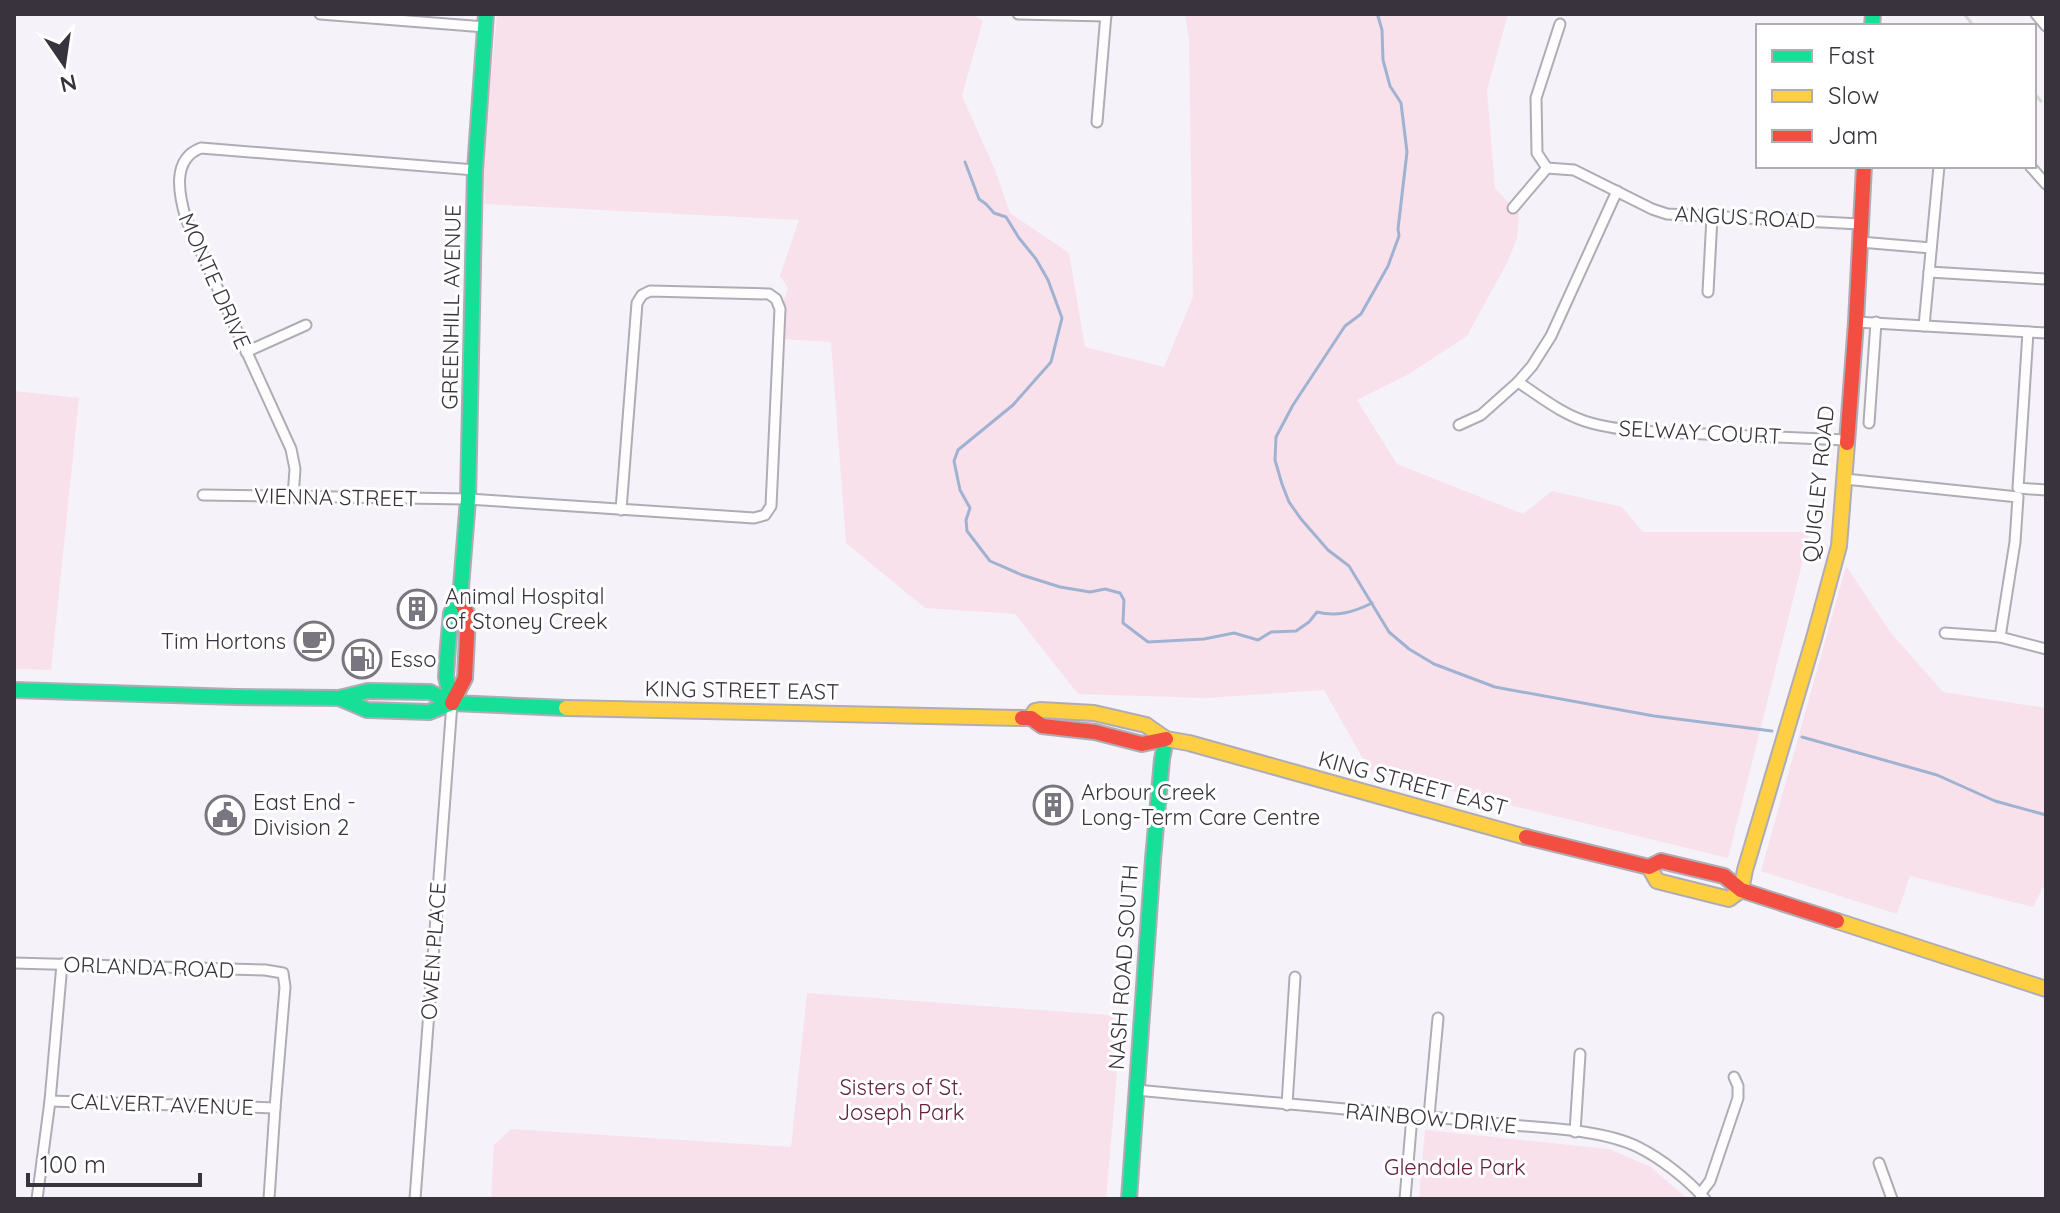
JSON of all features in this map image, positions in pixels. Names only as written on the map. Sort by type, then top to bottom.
[{"type":"main road","name":"GREENHILL AVENUE","points":[[452,703],[465,678],[468,615],[460,600],[468,499],[475,170],[485,21]]},
{"type":"main road","name":"QUIGLEY ROAD","points":[[1741,890],[1839,546],[1864,168]]},
{"type":"main road","name":"KING STREET EAST","points":[[14,690],[339,698],[367,710],[429,712],[452,703],[1031,718],[1037,710],[1094,713],[1146,725],[1166,739],[1566,848],[1649,867],[1661,861],[1724,876],[1741,890],[2046,989]]},
{"type":"main road","name":"NASH ROAD SOUTH","points":[[1129,1199],[1153,859],[1166,739]]},
{"type":"main road","name":"KING STREET EAST","points":[[1649,867],[1657,881],[1718,897],[1729,899],[1741,890]]},
{"type":"street","points":[[320,14],[485,21]]},
{"type":"street","points":[[1018,14],[1106,15],[1097,122]]},
{"type":"street","points":[[2036,14],[2045,23]]},
{"type":"street","points":[[1513,208],[1547,168],[1537,153],[1536,98],[1560,24]]},
{"type":"street","name":"MONTE DRIVE","points":[[293,497],[295,469],[291,449],[186,219],[181,203],[180,173],[184,160],[192,151],[201,148],[475,170]]},
{"type":"street","name":"ANGUS ROAD","points":[[1547,168],[1574,170],[1667,214],[1860,224]]},
{"type":"street","points":[[1924,326],[1939,168]]},
{"type":"street","points":[[2032,168],[2046,184]]},
{"type":"street","points":[[1459,425],[1481,415],[1532,366],[1551,336],[1617,191]]},
{"type":"street","points":[[1708,292],[1712,217]]},
{"type":"street","points":[[1860,242],[1931,248]]},
{"type":"street","points":[[1929,272],[2046,279]]},
{"type":"street","name":"VIENNA STREET","points":[[203,495],[468,499],[621,510],[754,518],[765,515],[771,506],[780,309],[776,299],[769,294],[650,291],[642,295],[637,303],[621,510]]},
{"type":"street","points":[[1856,322],[2046,333]]},
{"type":"street","points":[[1869,423],[1876,322]]},
{"type":"street","points":[[246,352],[306,325]]},
{"type":"street","points":[[2028,332],[2018,488],[2046,490]]},
{"type":"street","name":"SELWAY COURT","points":[[1518,382],[1564,412],[1603,426],[1635,431],[1846,440]]},
{"type":"street","points":[[1845,479],[2018,497],[2015,542],[2000,637]]},
{"type":"street","points":[[1945,633],[2000,637],[2046,649]]},
{"type":"street","name":"OWEN PLACE","points":[[415,1199],[452,703]]},
{"type":"street","name":"ORLANDA ROAD","points":[[14,963],[283,973],[285,987],[275,1108]]},
{"type":"street","points":[[37,1199],[50,1101],[62,964]]},
{"type":"street","points":[[1287,1105],[1295,977]]},
{"type":"street","points":[[1429,1116],[1438,1018]]},
{"type":"street","points":[[1575,1132],[1580,1054]]},
{"type":"street","points":[[1702,1197],[1738,1098],[1734,1077]]},
{"type":"street","name":"RAINBOW DRIVE","points":[[1137,1090],[1429,1116],[1608,1137],[1637,1146],[1684,1179],[1702,1197]]},
{"type":"street","name":"CALVERT AVENUE","points":[[50,1101],[275,1108]]},
{"type":"street","points":[[269,1199],[275,1108]]},
{"type":"street","points":[[1405,1199],[1412,1116]]},
{"type":"street","points":[[1879,1163],[1892,1199]]},
{"type":"green space","points":[[497,14],[970,14],[983,20],[962,96],[995,170],[1010,213],[1069,253],[1085,347],[1164,367],[1193,297],[1189,39],[1185,14],[1508,14],[1487,90],[1495,188],[1519,214],[1517,238],[1508,261],[1467,336],[1409,374],[1357,400],[1397,464],[1523,514],[1552,491],[1622,507],[1643,532],[1810,532],[1728,858],[1370,771],[1324,690],[1206,698],[1078,694],[1015,614],[925,608],[846,543],[831,342],[782,339],[781,309],[788,288],[780,276],[799,220],[485,204],[483,156]]},
{"type":"green space","points":[[14,391],[79,398],[51,670],[14,669]]},
{"type":"green space","points":[[1846,566],[1891,633],[1943,692],[2046,708],[2046,887],[2043,887],[2033,907],[1910,876],[1897,914],[1761,871]]},
{"type":"green space","name":"Sisters of St. Joseph Park","points":[[807,993],[1122,1016],[1106,1199],[491,1199],[494,1145],[511,1129],[791,1147]]},
{"type":"green space","name":"Glendale Park","points":[[1425,1130],[1609,1149],[1649,1166],[1688,1199],[1419,1199]]},
{"type":"waterway","points":[[1376,14],[1382,30],[1383,60],[1390,86],[1401,103],[1407,152],[1399,236],[1388,266],[1361,314],[1345,326],[1293,405],[1276,437],[1275,460],[1289,502],[1328,550],[1349,566],[1389,632],[1434,664],[1495,687],[1654,716],[1772,731]]},
{"type":"waterway","points":[[965,162],[979,199],[994,213],[1006,217],[1036,259],[1048,280],[1062,318],[1051,362],[1013,405],[958,450],[954,461],[960,490],[970,508],[966,520],[967,531],[990,561],[1060,587],[1090,592],[1105,589],[1120,593],[1124,600],[1123,623],[1148,642],[1204,639],[1234,633],[1258,640],[1271,632],[1296,631],[1317,612],[1345,613],[1372,603]]},
{"type":"waterway","points":[[1802,737],[1937,775],[1995,801],[2046,815]]},
{"type":"railway","points":[[1964,14],[1972,24]]},
{"type":"railway","points":[[2036,95],[2046,107]]},
{"type":"traffic: fast","points":[[452,703],[446,677],[451,613],[460,600],[468,499],[475,170],[486,14]]},
{"type":"traffic: fast","points":[[1872,24],[1873,14]]},
{"type":"traffic: fast","points":[[14,690],[339,698],[368,691],[430,692],[452,703],[566,708]]},
{"type":"traffic: fast","points":[[339,698],[367,710],[429,712],[452,703]]},
{"type":"traffic: fast","points":[[1129,1199],[1153,859],[1166,739]]},
{"type":"traffic: slow","points":[[1741,890],[1839,546],[1847,443]]},
{"type":"traffic: slow","points":[[566,708],[1022,718]]},
{"type":"traffic: slow","points":[[1031,718],[1035,711],[1040,710],[1094,713],[1146,725],[1166,739],[1526,837]]},
{"type":"traffic: slow","points":[[1649,867],[1657,881],[1729,899],[1741,890]]},
{"type":"traffic: slow","points":[[1837,921],[2046,989]]},
{"type":"traffic: jam","points":[[1847,443],[1864,168]]},
{"type":"traffic: jam","points":[[452,703],[465,678],[468,615],[460,600]]},
{"type":"traffic: jam","points":[[1022,718],[1031,718],[1042,726],[1095,732],[1142,744],[1166,739]]},
{"type":"traffic: jam","points":[[1526,837],[1649,867],[1661,861],[1724,876],[1741,890],[1837,921]]},
{"type":"place","name":"Animal Hospital of Stoney Creek","points":[[417,609]]},
{"type":"place","name":"Tim Hortons","points":[[314,641]]},
{"type":"place","name":"Esso","points":[[362,659]]},
{"type":"place","name":"Arbour Creek Long-Term Care Centre","points":[[1053,805]]},
{"type":"place","name":"East End - Division 2","points":[[225,815]]}]
